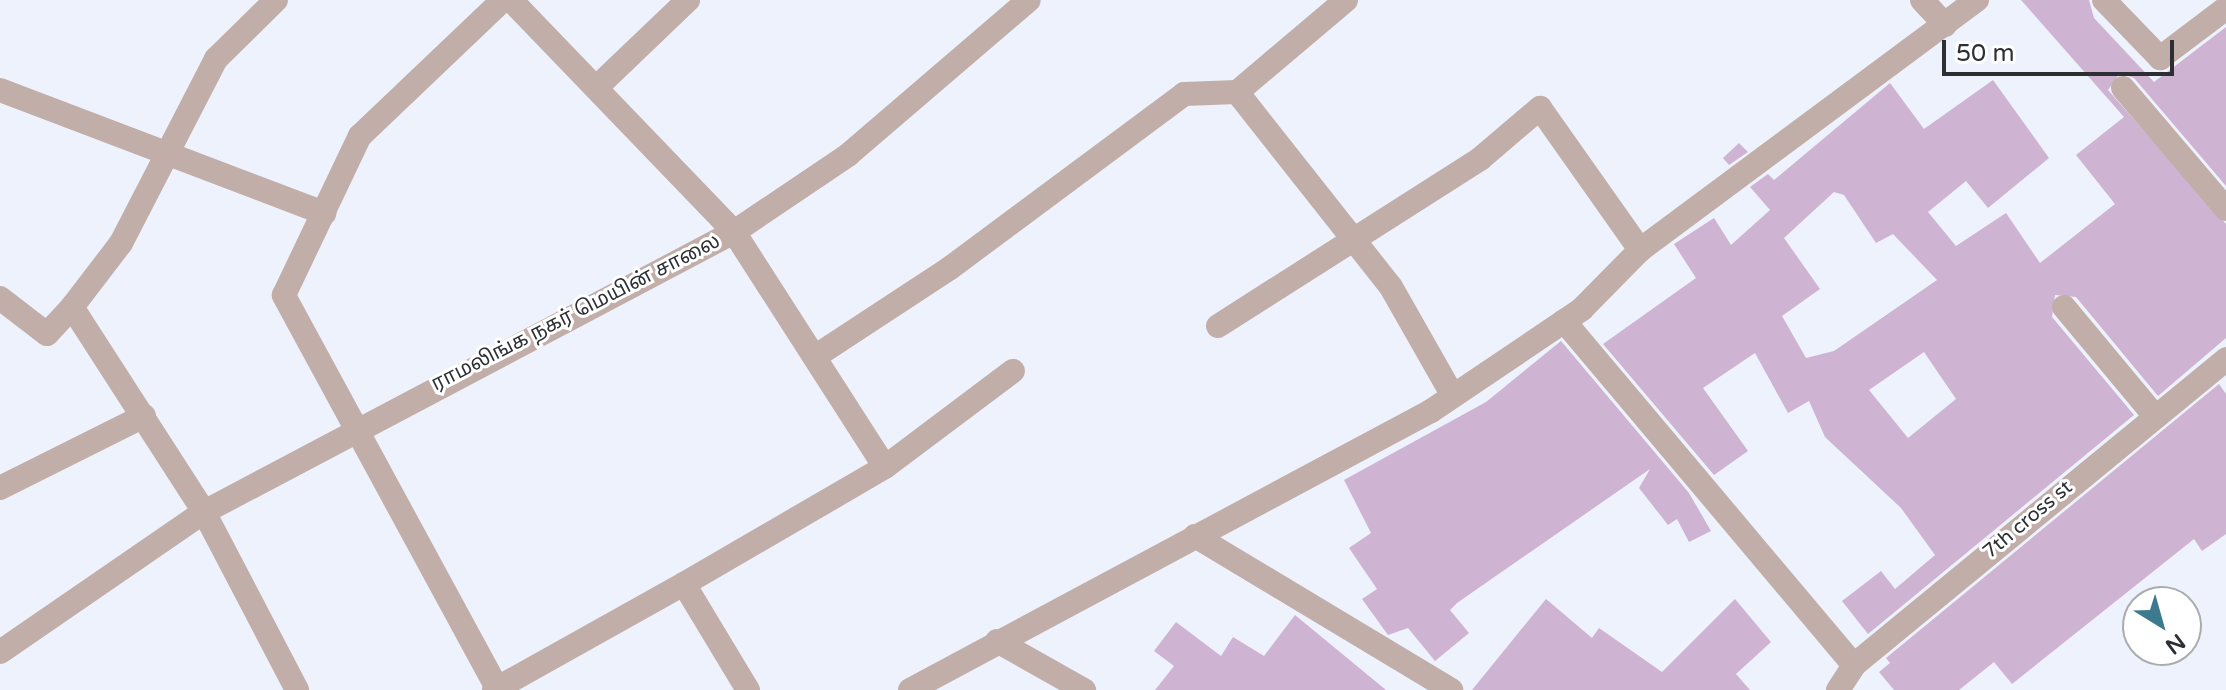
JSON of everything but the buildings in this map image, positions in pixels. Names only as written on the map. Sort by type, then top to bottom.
[{"type":"street","points":[[0,298],[47,334],[121,243],[216,59],[276,0]]},
{"type":"street","points":[[503,0],[360,136],[284,295],[358,426],[495,689],[885,467],[1013,371]]},
{"type":"street","points":[[511,0],[734,232],[848,155],[1029,0]]},
{"type":"street","points":[[597,87],[688,0]]},
{"type":"street","points":[[816,356],[962,259],[1184,94],[1237,92],[1346,0]]},
{"type":"street","points":[[1922,0],[1945,25]]},
{"type":"street","points":[[910,690],[1453,396],[1564,321],[1640,250],[1977,0]]},
{"type":"street","points":[[2104,0],[2160,58],[2226,8]]},
{"type":"street","points":[[2123,88],[2226,209]]},
{"type":"street","points":[[0,90],[324,213]]},
{"type":"street","points":[[1237,92],[1391,287],[1453,396]]},
{"type":"street","points":[[1218,326],[1351,238],[1480,159],[1540,108],[1640,250]]},
{"type":"street","name":"ராமலிங்க நகர் மெயின் சாலை","points":[[0,652],[204,512],[358,426],[734,232],[885,467]]},
{"type":"street","points":[[72,307],[204,512],[297,690]]},
{"type":"street","points":[[2064,307],[2154,415]]},
{"type":"street","points":[[1564,321],[1854,665]]},
{"type":"street","name":"7th cross st","points":[[1838,690],[1854,665],[2154,415],[2226,359]]},
{"type":"street","points":[[0,488],[144,416]]},
{"type":"street","points":[[1195,536],[1451,690]]},
{"type":"street","points":[[684,584],[748,690]]},
{"type":"street","points":[[997,641],[1084,690]]}]
